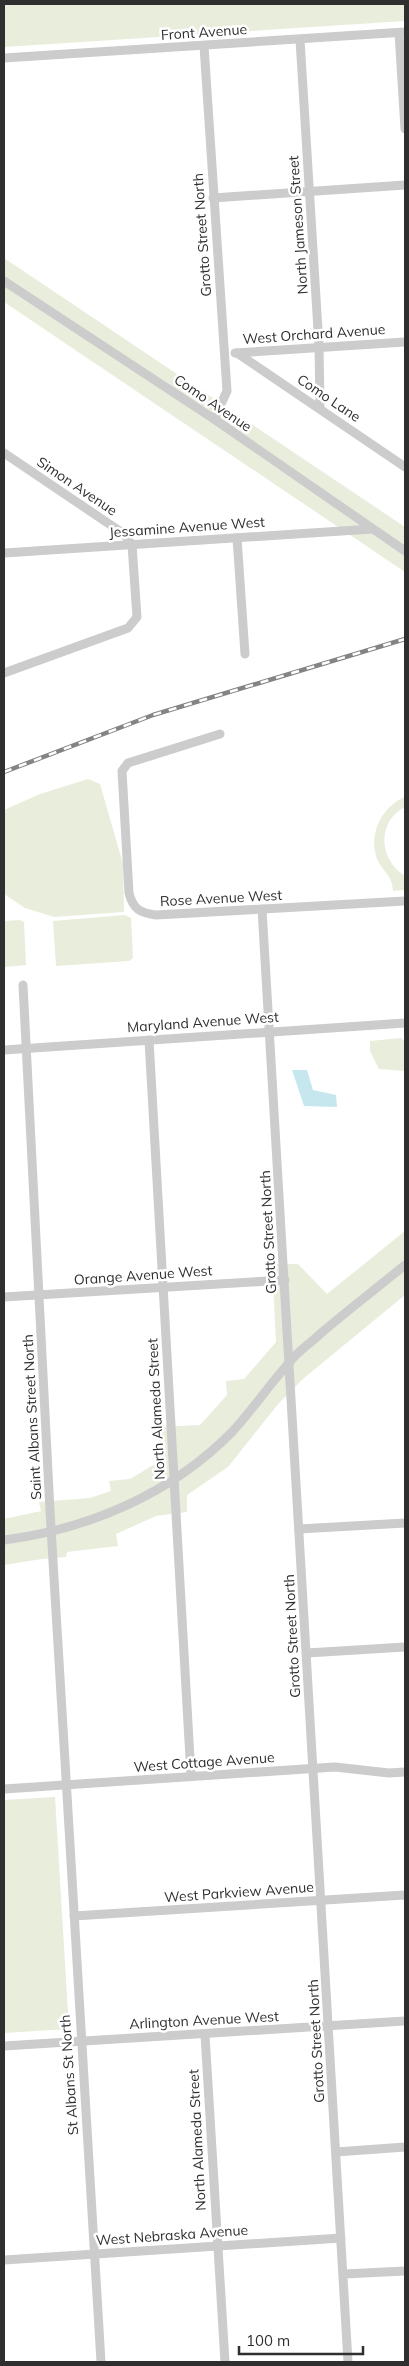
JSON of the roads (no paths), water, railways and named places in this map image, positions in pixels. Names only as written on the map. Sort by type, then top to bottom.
[{"type":"street","name":"Front Avenue","points":[[4,58],[402,32]]},
{"type":"street","points":[[402,32],[405,129]]},
{"type":"street","name":"North Jameson Street","points":[[300,40],[319,346],[320,408]]},
{"type":"street","name":"Grotto Street North","points":[[204,46],[227,392],[214,419]]},
{"type":"street","points":[[213,198],[405,185]]},
{"type":"street","name":"Como Avenue","points":[[4,281],[214,419],[372,529],[404,547]]},
{"type":"street","name":"West Orchard Avenue","points":[[225,354],[319,346],[405,342]]},
{"type":"street","name":"Como Lane","points":[[236,353],[405,466]]},
{"type":"street","name":"Simon Avenue","points":[[4,453],[124,534],[132,544]]},
{"type":"street","name":"Jessamine Avenue West","points":[[4,553],[372,529]]},
{"type":"street","points":[[237,538],[245,654]]},
{"type":"street","points":[[4,673],[133,625],[137,617],[132,544]]},
{"type":"street","name":"Rose Avenue West","points":[[220,734],[128,763],[122,771],[131,902],[136,910],[144,914],[163,915],[405,901]]},
{"type":"street","name":"Grotto Street North","points":[[262,909],[348,2362]]},
{"type":"street","points":[[23,985],[25,1048]]},
{"type":"street","name":"Maryland Avenue West","points":[[4,1050],[405,1023]]},
{"type":"street","name":"North Alameda Street","points":[[149,1040],[191,1776]]},
{"type":"street","name":"Saint Albans Street North","points":[[25,1048],[66,1785]]},
{"type":"street","points":[[4,1540],[52,1533],[108,1514],[174,1480],[203,1458],[231,1432],[300,1351],[390,1276],[405,1266]]},
{"type":"street","name":"Orange Avenue West","points":[[4,1297],[285,1280]]},
{"type":"street","points":[[299,1529],[405,1523]]},
{"type":"street","points":[[307,1653],[405,1647]]},
{"type":"street","name":"West Cottage Avenue","points":[[4,1789],[313,1768],[389,1773],[405,1772]]},
{"type":"street","name":"St Albans St North","points":[[66,1785],[101,2362]]},
{"type":"street","name":"West Parkview Avenue","points":[[74,1916],[405,1895]]},
{"type":"street","name":"Arlington Avenue West","points":[[4,2046],[205,2035],[405,2021]]},
{"type":"street","name":"North Alameda Street","points":[[205,2035],[225,2362]]},
{"type":"street","points":[[336,2152],[405,2147]]},
{"type":"street","name":"West Nebraska Avenue","points":[[4,2260],[341,2238]]},
{"type":"street","points":[[344,2274],[405,2271]]},
{"type":"water","points":[[292,1070],[307,1070],[313,1090],[336,1095],[337,1107],[304,1106]]},
{"type":"railway","points":[[4,772],[153,715],[405,639]]}]
